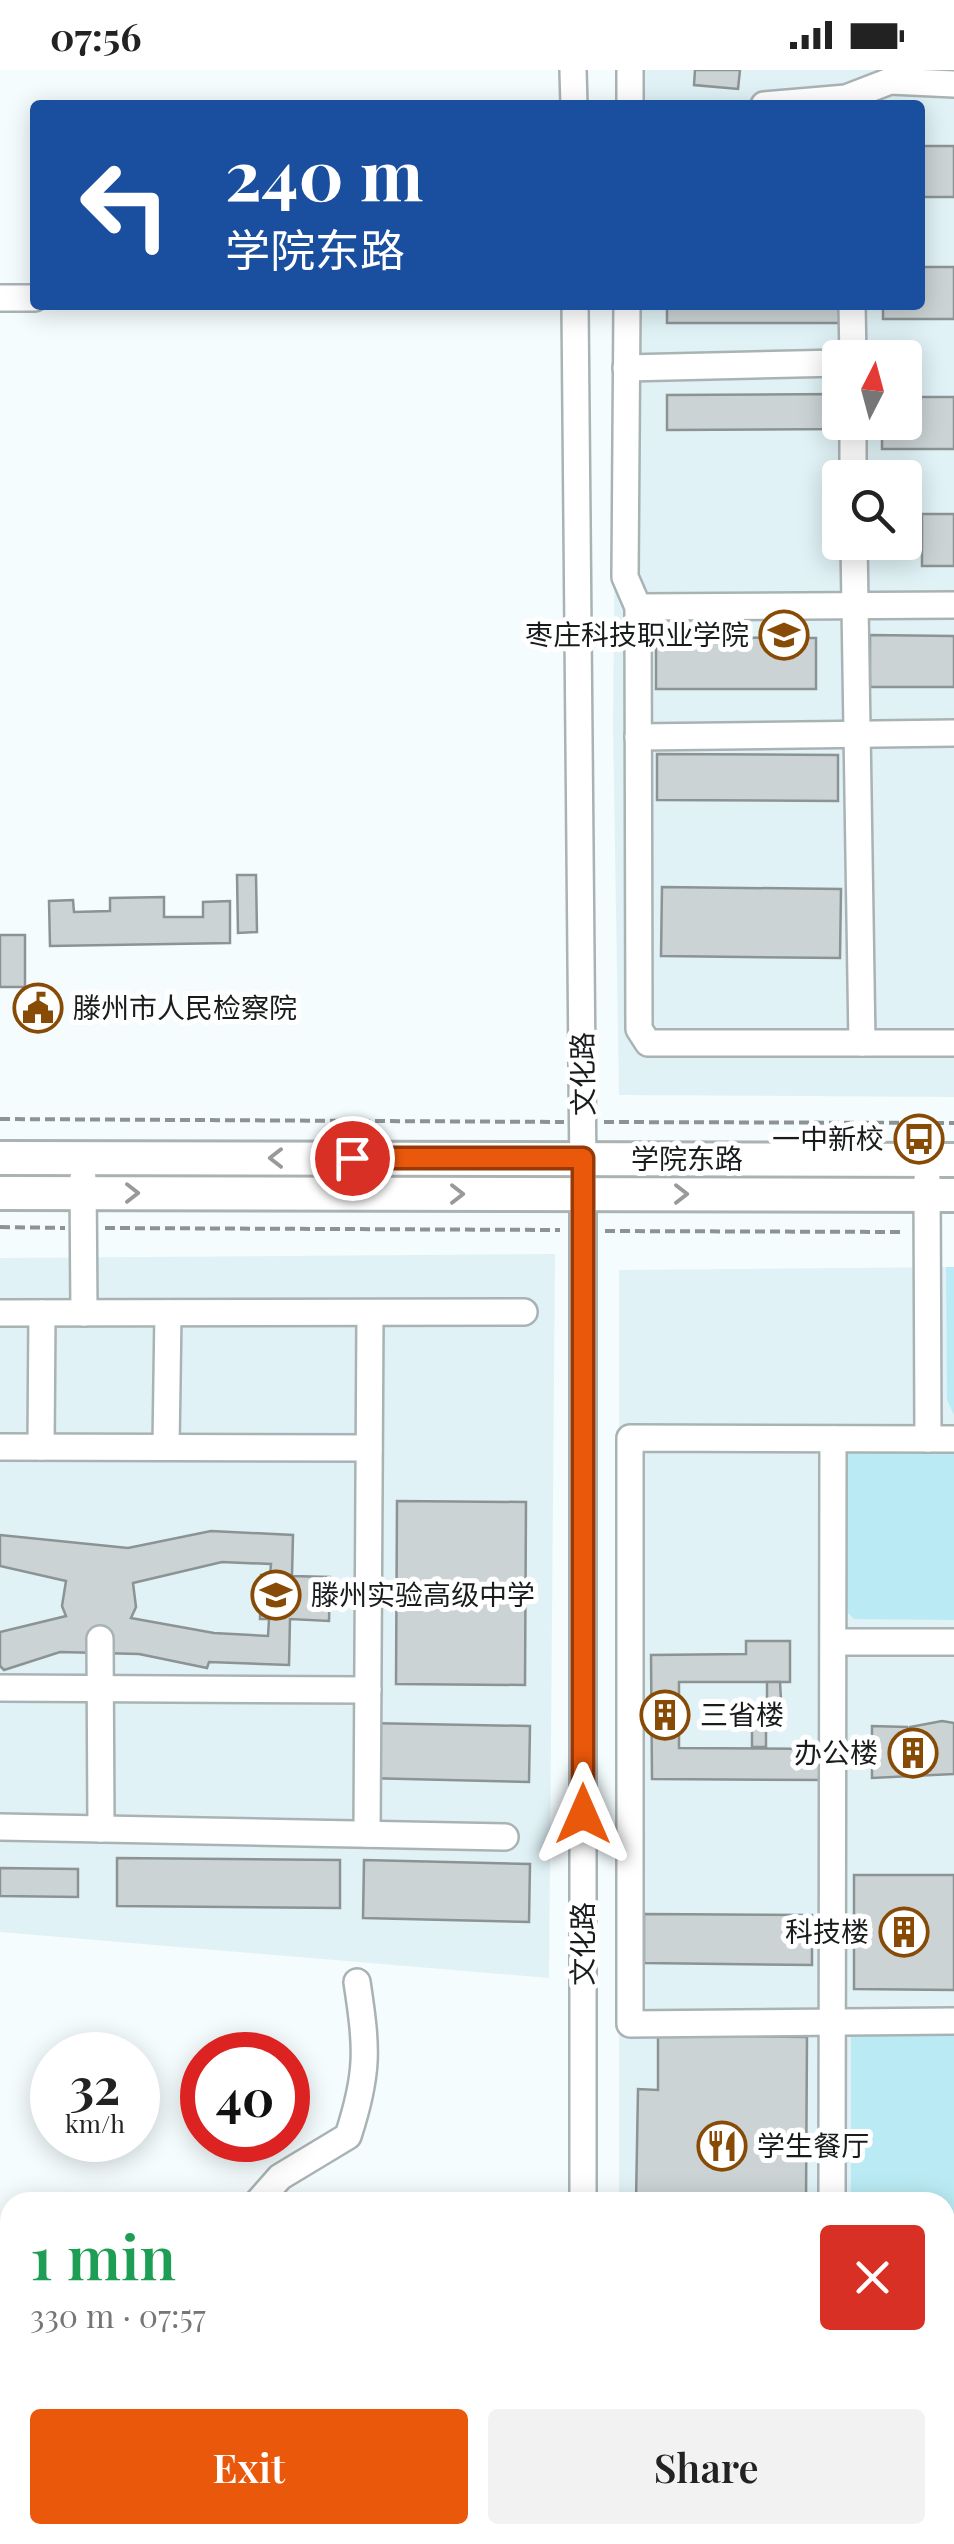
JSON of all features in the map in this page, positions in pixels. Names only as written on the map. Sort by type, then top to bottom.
[{"type":"main road","name":"学院东路","points":[[0,1158],[940,1159]]},
{"type":"main road","name":"学院东路","points":[[0,1192],[940,1194]]},
{"type":"street","points":[[573,70],[574,100]]},
{"type":"street","points":[[630,70],[630,100]]},
{"type":"street","points":[[848,100],[890,81],[954,84]]},
{"type":"street","points":[[0,298],[30,298]]},
{"type":"street","name":"文化路","points":[[576,310],[584,1230],[583,2192]]},
{"type":"street","points":[[627,310],[624,577],[638,606],[637,1017],[648,1043],[954,1043]]},
{"type":"street","points":[[852,310],[853,340]]},
{"type":"street","points":[[626,368],[822,363]]},
{"type":"street","points":[[854,560],[862,1043]]},
{"type":"street","points":[[638,606],[954,605]]},
{"type":"street","points":[[638,736],[954,732]]},
{"type":"street","points":[[83,1158],[84,1313]]},
{"type":"street","points":[[928,1439],[927,1232],[940,1194],[940,1159]]},
{"type":"street","points":[[41,1447],[42,1312]]},
{"type":"street","points":[[0,1313],[524,1312]]},
{"type":"street","points":[[367,1834],[370,1313]]},
{"type":"street","points":[[166,1447],[168,1314]]},
{"type":"street","points":[[954,1439],[630,1438],[630,2024],[954,2021]]},
{"type":"street","points":[[832,2192],[833,1439]]},
{"type":"street","points":[[0,1447],[369,1448]]},
{"type":"street","points":[[100,1639],[100,1829]]},
{"type":"street","points":[[835,1642],[954,1642]]},
{"type":"street","points":[[0,1688],[368,1690]]},
{"type":"street","points":[[0,1827],[505,1837]]},
{"type":"street","points":[[267,2192],[280,2177],[348,2136],[366,2078],[366,2044],[356,1982]]},
{"type":"path","points":[[0,1118],[954,1123]]},
{"type":"path","points":[[0,1227],[927,1232]]},
{"type":"shaded area","name":"枣庄科技职业学院","points":[[619,70],[954,70],[954,1097],[619,1095],[613,727],[617,310],[925,310],[925,100],[619,100]]},
{"type":"shaded area","name":"滕州实验高级中学","points":[[555,1254],[549,1978],[0,1932],[0,1258]]},
{"type":"shaded area","points":[[946,1267],[954,1267],[954,1415],[947,1400]]},
{"type":"shaded area","points":[[954,1267],[954,2192],[619,2192],[619,1270]]},
{"type":"shaded area","points":[[954,1446],[954,1620],[854,1619],[847,1612],[847,1451]]},
{"type":"shaded area","points":[[851,2034],[954,2034],[954,2192],[851,2192]]},
{"type":"building","points":[[695,70],[740,70],[738,89],[694,85]]},
{"type":"building","points":[[925,146],[954,146],[954,197],[925,197]]},
{"type":"building","points":[[925,267],[954,267],[954,319],[883,319],[883,310],[925,310]]},
{"type":"building","points":[[667,310],[842,310],[842,323],[667,323]]},
{"type":"building","points":[[822,394],[822,429],[667,430],[667,395]]},
{"type":"building","points":[[922,397],[954,397],[954,449],[882,449],[882,440],[922,440]]},
{"type":"building","points":[[922,514],[954,514],[954,566],[922,566]]},
{"type":"building","points":[[870,635],[954,636],[954,687],[870,687]]},
{"type":"building","points":[[656,637],[816,638],[816,689],[656,689]]},
{"type":"building","points":[[657,754],[838,755],[838,801],[657,800]]},
{"type":"building","points":[[237,875],[256,875],[257,932],[238,933]]},
{"type":"building","points":[[662,887],[841,889],[840,958],[661,956]]},
{"type":"building","points":[[164,897],[164,917],[203,917],[203,902],[230,901],[230,943],[50,946],[49,901],[73,900],[74,912],[110,911],[110,898]]},
{"type":"building","points":[[0,935],[25,935],[25,987],[0,987]]},
{"type":"building","points":[[397,1501],[526,1502],[525,1685],[396,1684]]},
{"type":"building","points":[[211,1531],[293,1535],[292,1576],[330,1577],[329,1621],[290,1619],[289,1665],[209,1662],[207,1668],[139,1654],[60,1652],[4,1670],[0,1666],[0,1632],[66,1616],[62,1606],[66,1581],[0,1566],[0,1535],[128,1548]],"holes":[[[222,1562],[271,1564],[270,1575],[261,1575],[260,1619],[269,1619],[268,1636],[214,1633],[131,1618],[136,1607],[133,1583]]]},
{"type":"building","name":"三省楼","points":[[746,1641],[790,1641],[790,1682],[679,1682],[679,1748],[824,1749],[824,1780],[652,1779],[651,1655],[746,1654]]},
{"type":"building","points":[[767,1682],[780,1682],[782,1718],[766,1718],[766,1747],[752,1747],[752,1705],[767,1705]]},
{"type":"building","name":"办公楼","points":[[942,1721],[954,1723],[954,1774],[872,1778],[872,1726],[907,1727],[910,1733],[910,1727]]},
{"type":"building","points":[[366,1723],[530,1726],[529,1782],[365,1778]]},
{"type":"building","points":[[117,1858],[340,1860],[340,1908],[117,1906]]},
{"type":"building","points":[[364,1860],[530,1864],[529,1922],[363,1918]]},
{"type":"building","points":[[0,1868],[78,1869],[78,1897],[0,1896]]},
{"type":"building","name":"科技楼","points":[[854,1875],[954,1875],[954,1990],[854,1989]]},
{"type":"building","points":[[644,1914],[812,1915],[812,1965],[644,1963]]},
{"type":"building","name":"学生餐厅","points":[[658,2035],[807,2037],[806,2192],[636,2192],[638,2089],[658,2090]]},
{"type":"place","name":"枣庄科技职业学院","points":[[784,635]]},
{"type":"place","name":"滕州市人民检察院","points":[[38,1008]]},
{"type":"place","name":"一中新校","points":[[919,1139]]},
{"type":"place","name":"滕州实验高级中学","points":[[276,1595]]},
{"type":"place","name":"三省楼","points":[[665,1715]]},
{"type":"place","name":"办公楼","points":[[913,1753]]},
{"type":"place","name":"科技楼","points":[[904,1932]]},
{"type":"place","name":"学生餐厅","points":[[722,2146]]},
{"type":"route","points":[[352,1158],[583,1158],[583,1814]]}]
